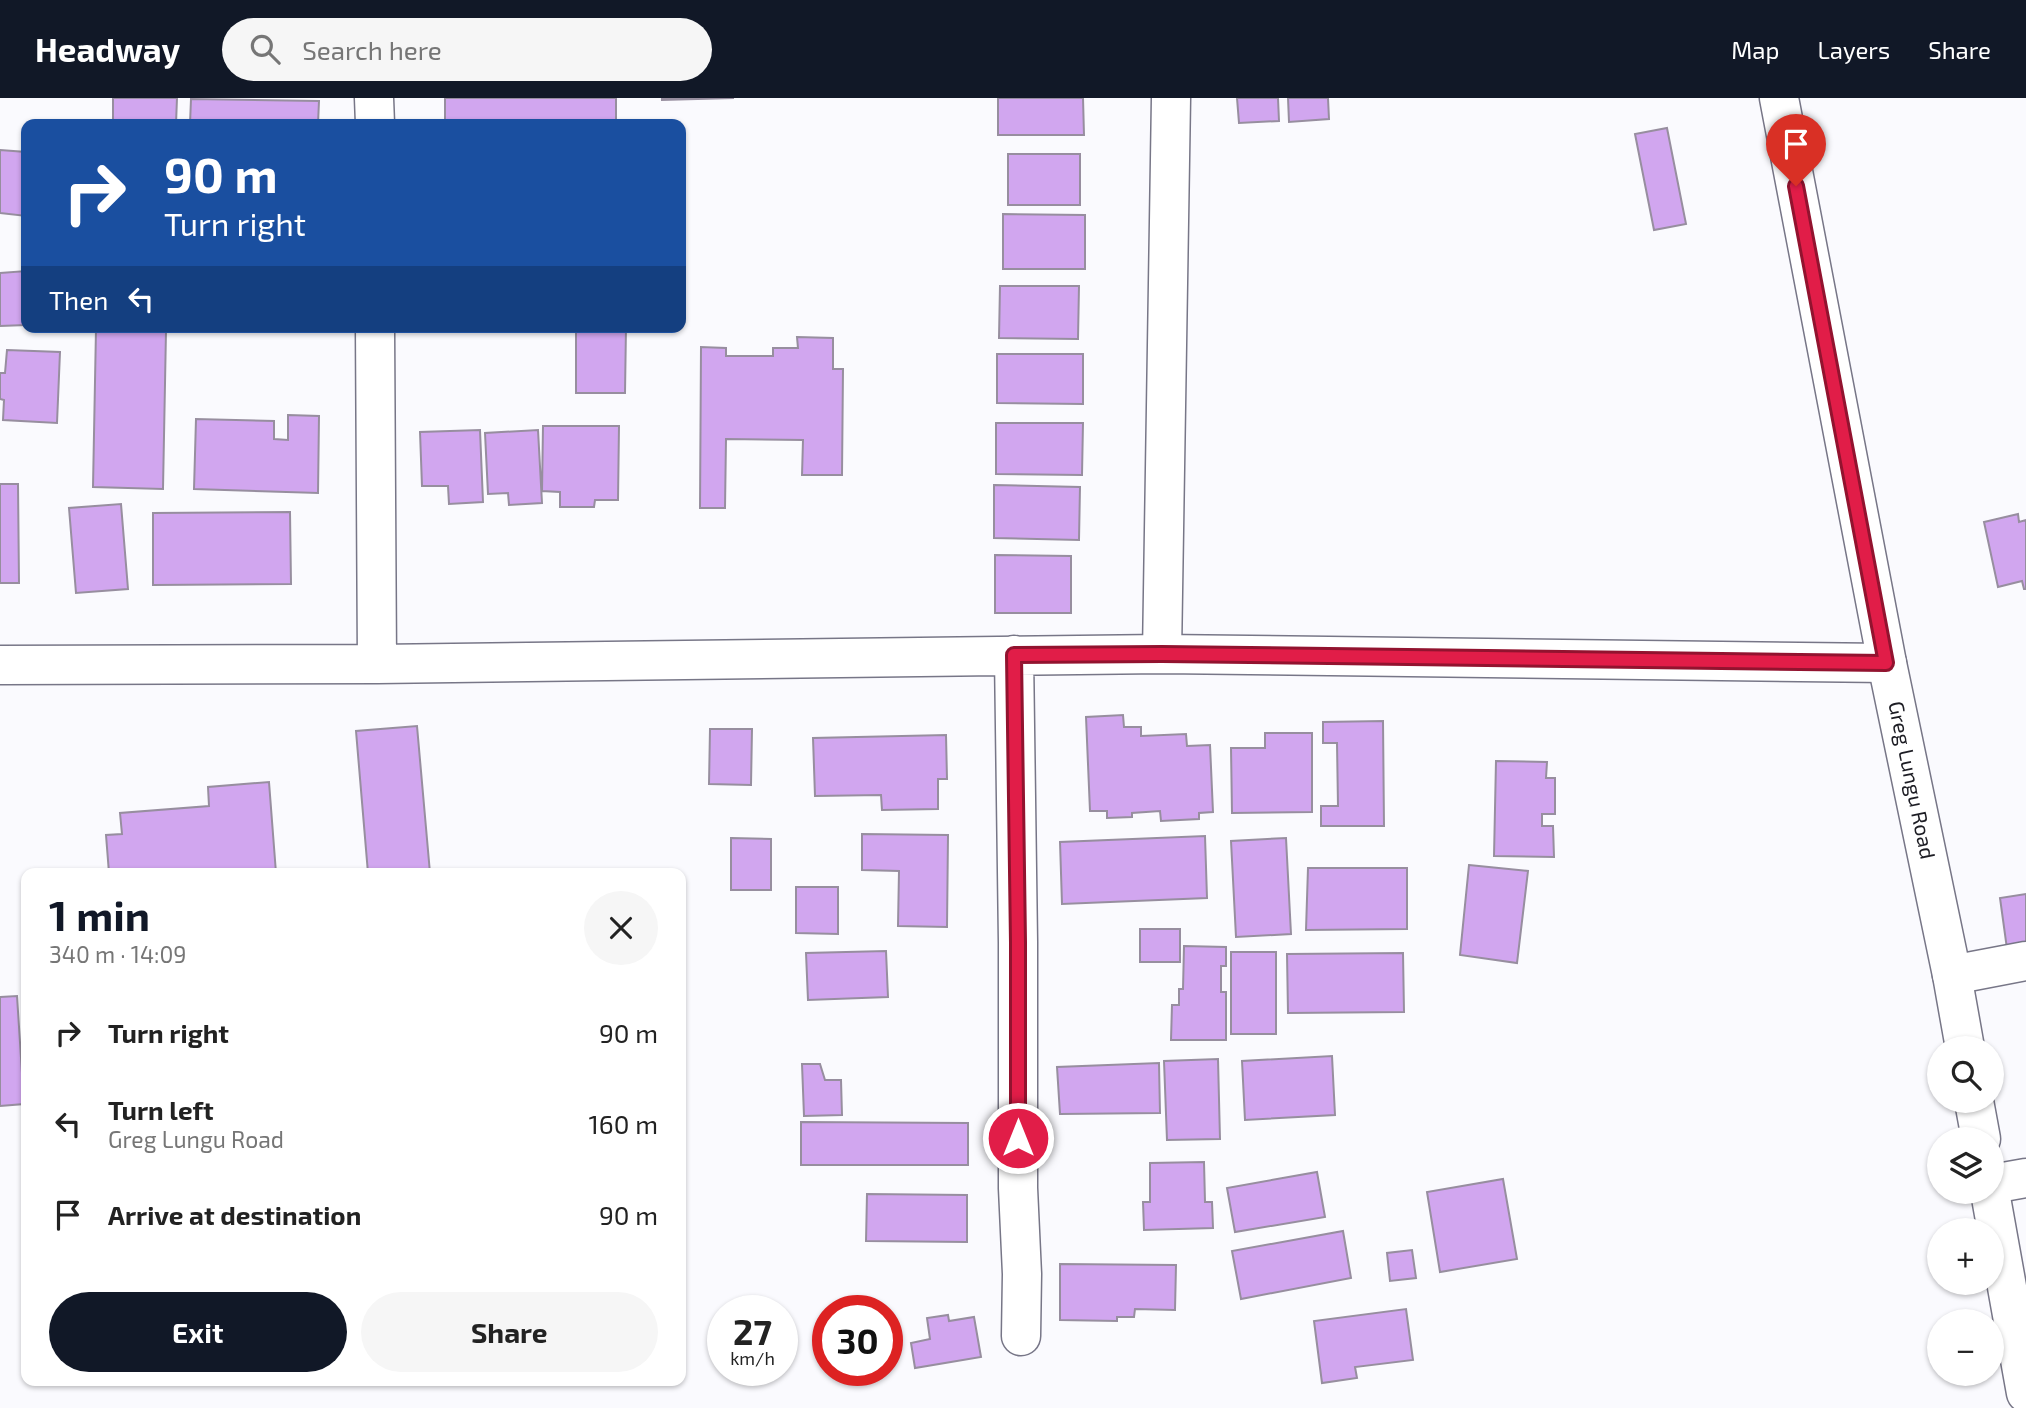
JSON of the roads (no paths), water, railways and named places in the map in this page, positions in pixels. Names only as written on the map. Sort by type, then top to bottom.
[{"type":"street","points":[[374,98],[375,119]]},
{"type":"street","points":[[1162,654],[1171,98]]},
{"type":"street","name":"Greg Lungu Road","points":[[1779,98],[1886,663],[1963,1036]]},
{"type":"street","points":[[375,333],[377,664]]},
{"type":"street","points":[[0,665],[377,664],[1162,654],[1886,663]]},
{"type":"street","points":[[1014,655],[1021,1336]]},
{"type":"street","points":[[1952,975],[2026,961]]},
{"type":"street","points":[[2004,1182],[2026,1178]]},
{"type":"street","points":[[1992,1204],[2026,1393]]}]
